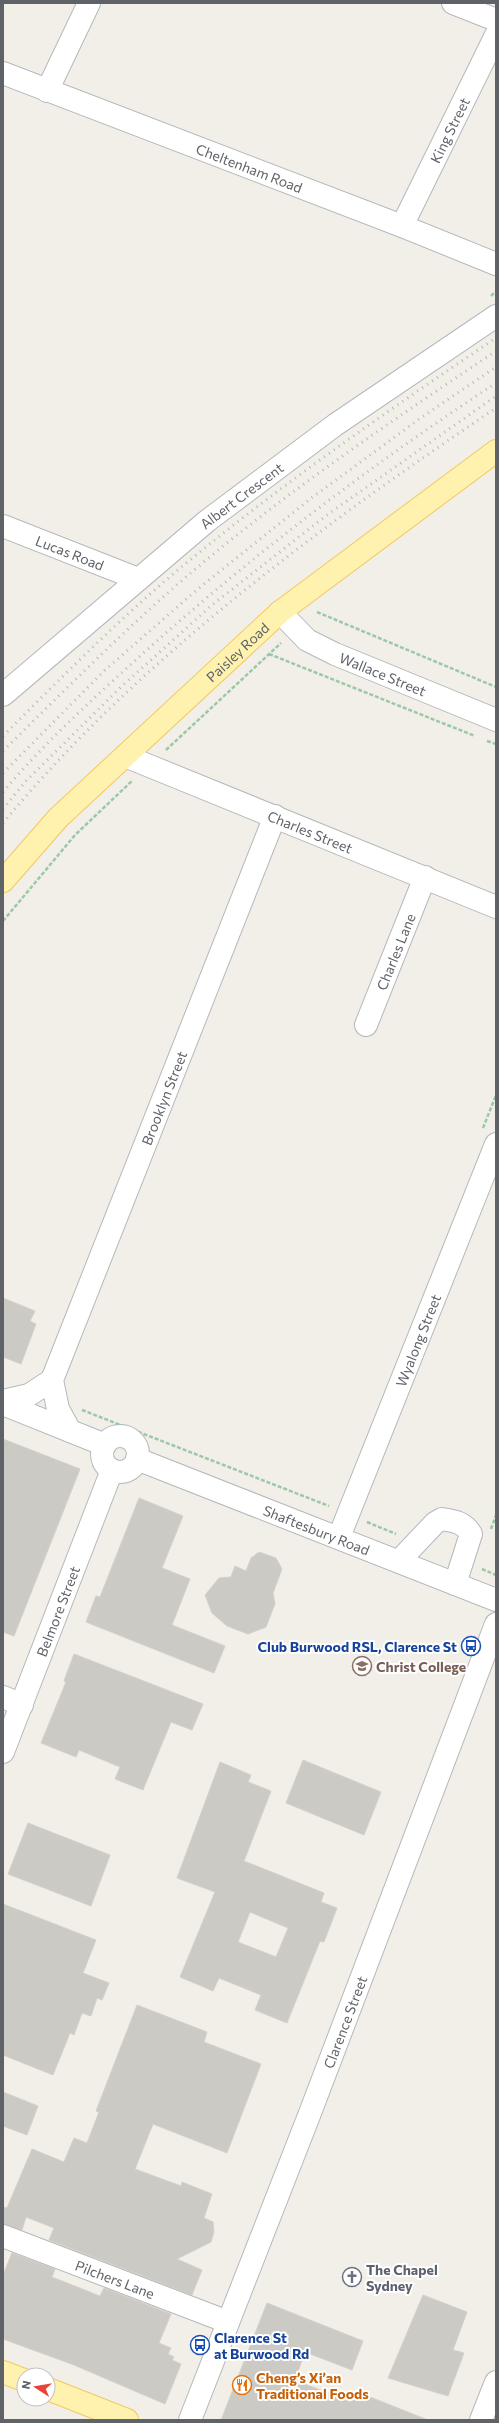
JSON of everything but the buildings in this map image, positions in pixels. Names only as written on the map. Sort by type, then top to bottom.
[{"type":"main road","name":"Paisley Road","points":[[3,881],[58,818],[280,612],[496,451]]},
{"type":"main road","points":[[3,2372],[16,2377]]},
{"type":"main road","points":[[56,2392],[127,2420]]},
{"type":"street","points":[[47,91],[89,3]]},
{"type":"street","points":[[453,3],[496,20]]},
{"type":"street","name":"King Street","points":[[402,226],[496,35]]},
{"type":"street","name":"Cheltenham Road","points":[[3,73],[402,226],[496,264]]},
{"type":"street","name":"Albert Crescent","points":[[3,695],[207,521],[335,425],[496,316]]},
{"type":"street","name":"Lucas Road","points":[[3,526],[138,579]]},
{"type":"street","name":"Wallace Street","points":[[280,612],[307,640],[335,654],[496,720]]},
{"type":"street","name":"Charles Street","points":[[125,756],[496,906]]},
{"type":"street","name":"Brooklyn Street","points":[[53,1388],[275,816]]},
{"type":"street","name":"Charles Lane","points":[[366,1025],[425,878]]},
{"type":"street","name":"Wyalong Street","points":[[339,1537],[496,1144]]},
{"type":"street","points":[[3,1403],[53,1388],[70,1431]]},
{"type":"street","points":[[3,1403],[104,1445]]},
{"type":"street","points":[[116,1437],[127,1438],[135,1445],[136,1459],[130,1469],[121,1472],[112,1470],[103,1461],[102,1451],[104,1445],[116,1437]]},
{"type":"street","name":"Shaftesbury Road","points":[[136,1459],[339,1537],[496,1600]]},
{"type":"street","name":"Belmore Street","points":[[3,1752],[12,1701],[112,1470]]},
{"type":"street","points":[[399,1561],[442,1519],[467,1526],[471,1534],[464,1562],[456,1584]]},
{"type":"street","name":"Clarence Street","points":[[190,2420],[310,2113],[496,1624]]},
{"type":"street","name":"Pilchers Lane","points":[[3,2236],[228,2322]]},
{"type":"street","points":[[481,2420],[496,2382]]},
{"type":"path","points":[[3,921],[75,836],[149,765],[296,629],[323,608]]},
{"type":"path","points":[[317,612],[496,688]]},
{"type":"path","points":[[269,654],[496,744]]},
{"type":"path","points":[[53,1388],[70,1406],[349,1514],[417,1542]]},
{"type":"path","points":[[464,1562],[496,1575]]},
{"type":"railway","points":[[3,736],[133,609],[217,538],[334,450],[496,338]]},
{"type":"railway","points":[[3,751],[139,619],[223,546],[338,460],[496,351]]},
{"type":"railway","points":[[3,773],[105,670],[199,588],[310,499],[422,417],[496,367]]},
{"type":"railway","points":[[3,792],[35,756],[87,705],[140,656],[225,582],[313,512],[403,446],[496,383]]},
{"type":"railway","points":[[3,809],[26,781],[121,687],[212,605],[327,515],[496,396]]},
{"type":"railway","points":[[3,823],[56,763],[113,706],[172,651],[235,598],[299,548],[365,499],[496,408]]},
{"type":"place","name":"Club Burwood RSL, Clarence St","points":[[471,1646]]},
{"type":"place","name":"Christ College","points":[[362,1666]]},
{"type":"place","name":"The Chapel Sydney","points":[[352,2277]]},
{"type":"place","name":"Clarence St at Burwood Rd","points":[[200,2345]]},
{"type":"place","name":"Cheng’s Xi’an Traditional Foods","points":[[242,2385]]}]
